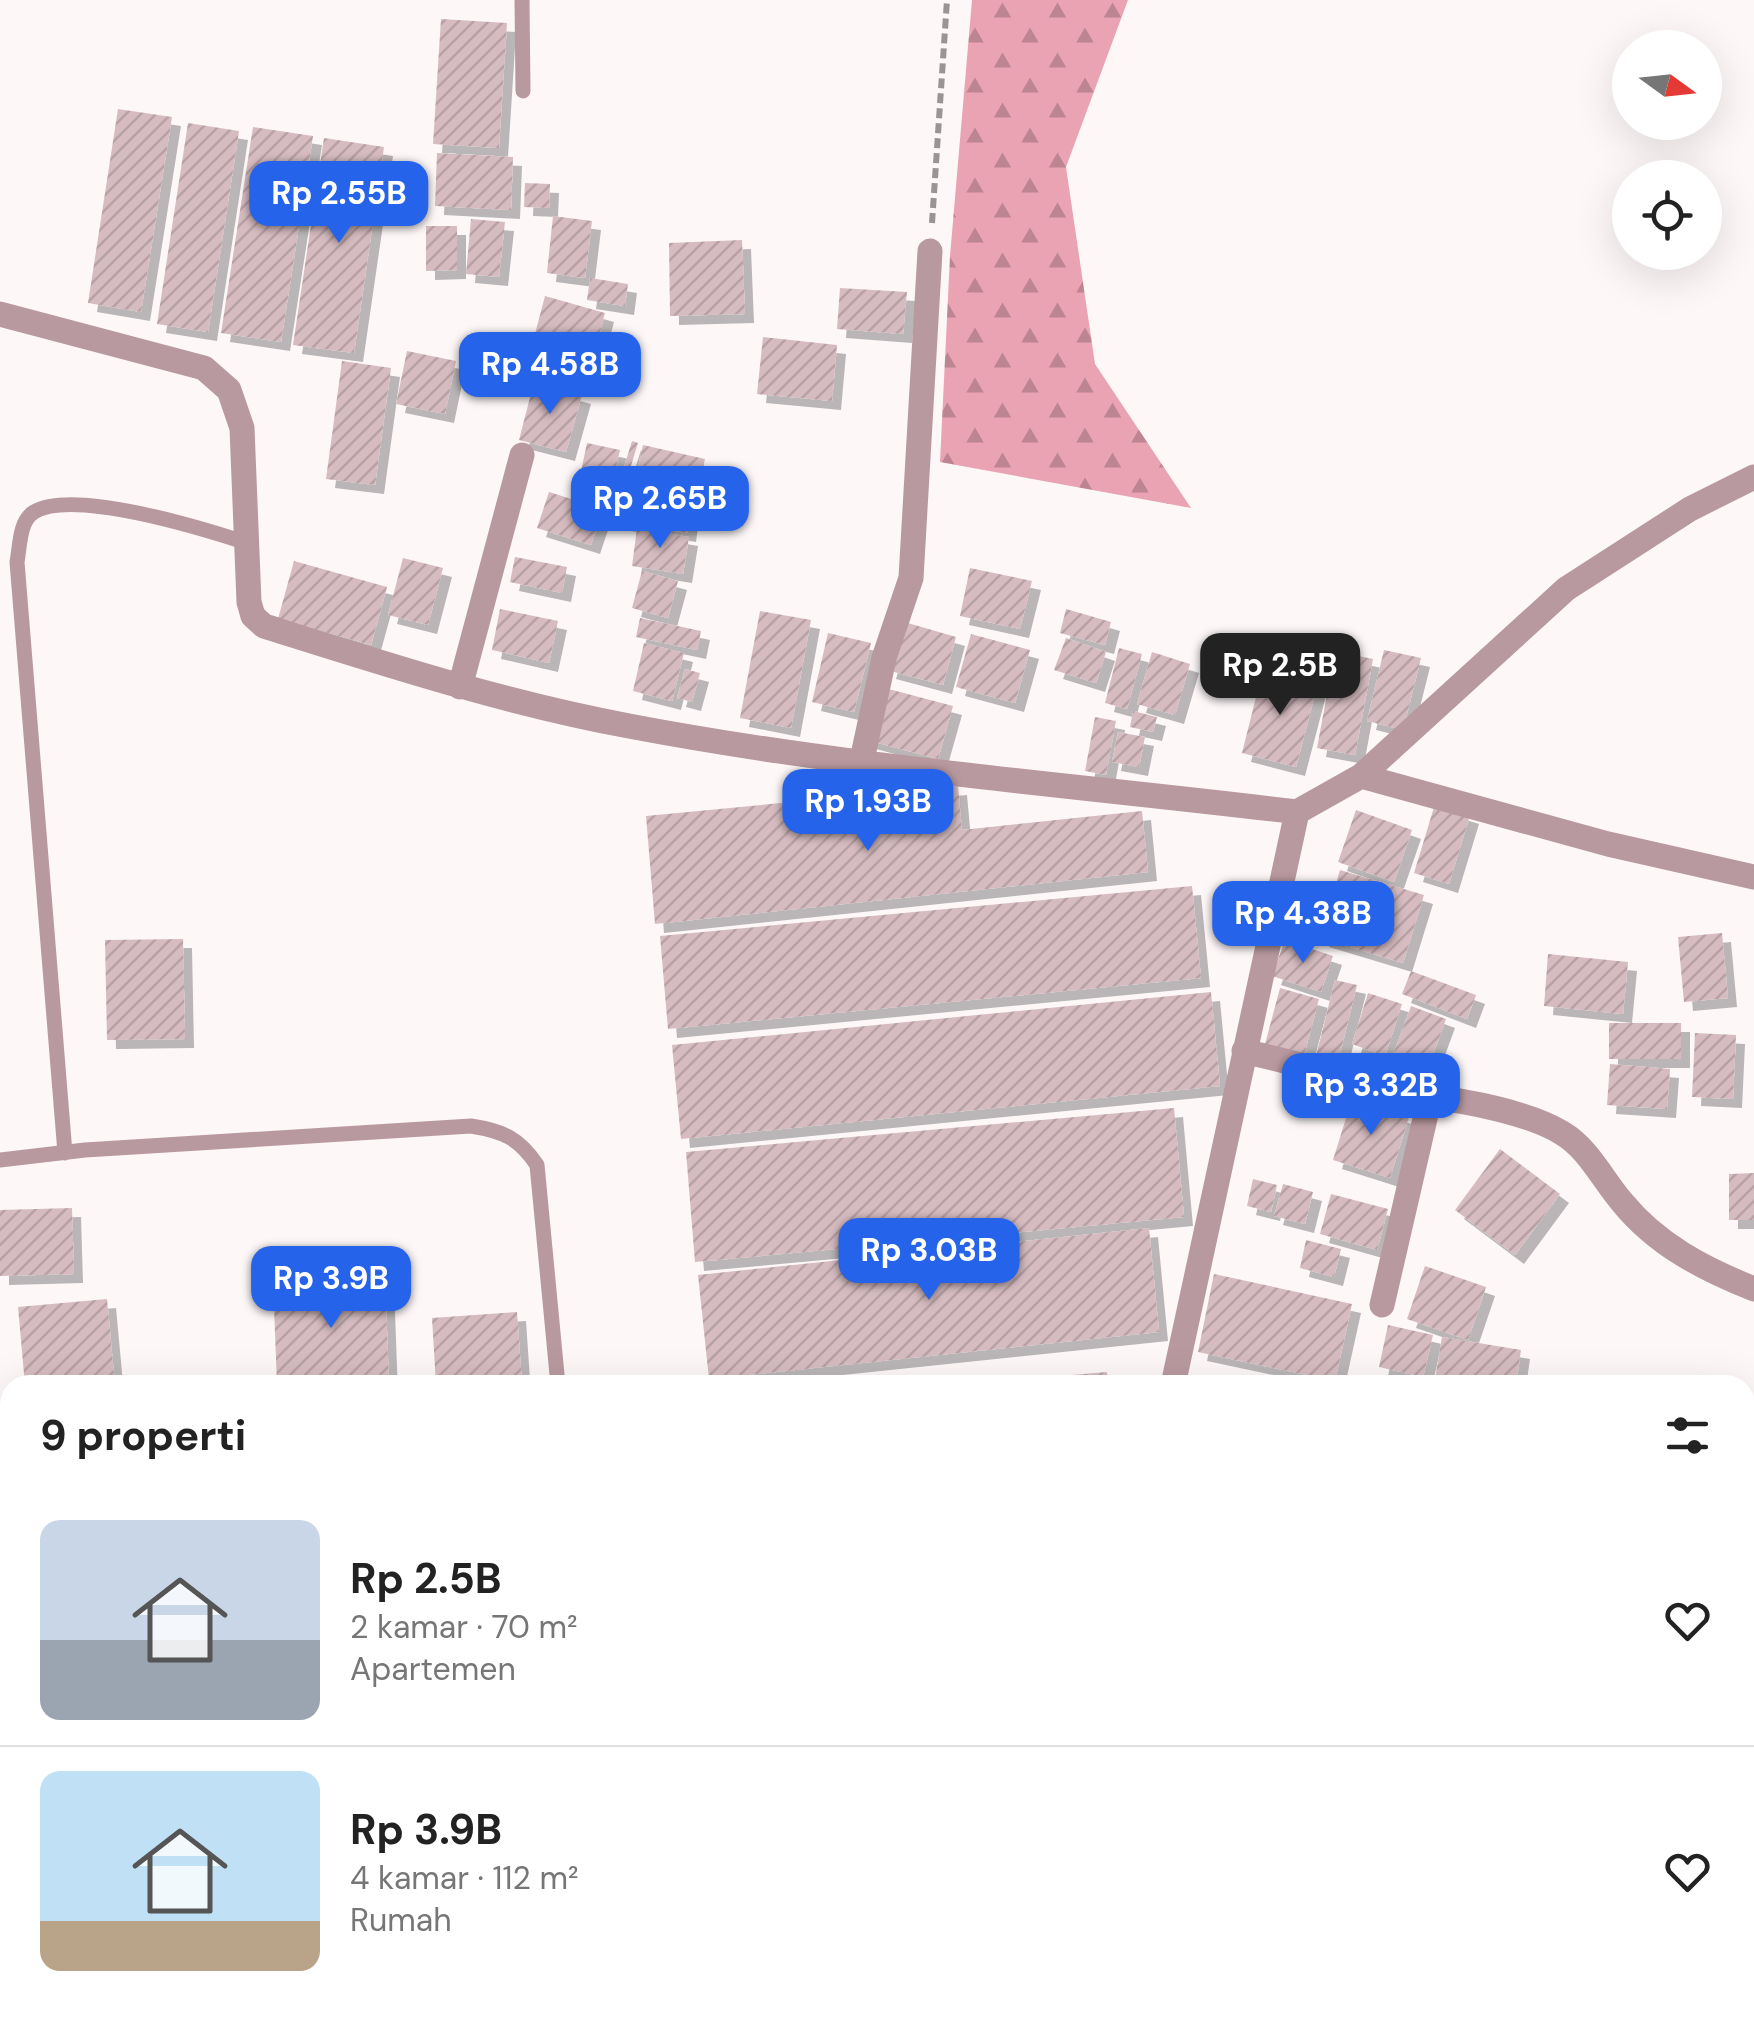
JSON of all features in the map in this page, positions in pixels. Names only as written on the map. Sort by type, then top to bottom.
[{"type":"street","points":[[862,760],[884,658],[911,578],[930,251]]},
{"type":"street","points":[[0,314],[204,368],[229,390],[242,428],[249,602],[253,616],[264,626],[460,687],[629,726],[862,760],[1297,812],[1360,776],[1566,589],[1690,509],[1754,477]]},
{"type":"street","points":[[460,687],[522,455]]},
{"type":"street","points":[[1360,776],[1608,844],[1754,876]]},
{"type":"street","points":[[1175,1375],[1297,812]]},
{"type":"street","points":[[1244,1052],[1430,1097],[1463,1101],[1561,1131],[1578,1144],[1624,1206],[1679,1254],[1754,1289]]},
{"type":"street","points":[[1382,1304],[1430,1097]]},
{"type":"lane","points":[[522,0],[522,91]]},
{"type":"lane","points":[[65,1153],[18,562],[24,524],[34,512],[48,508],[96,507],[142,514],[248,542]]},
{"type":"lane","points":[[0,1160],[452,1127],[497,1130],[521,1142],[537,1164],[557,1375]]},
{"type":"path","points":[[930,251],[947,0]]},
{"type":"green space","points":[[972,0],[1128,0],[1066,167],[1095,364],[1191,508],[940,462],[950,256]]},
{"type":"building","points":[[441,19],[507,23],[499,148],[433,144]]},
{"type":"building","points":[[118,109],[172,117],[141,312],[88,303]]},
{"type":"building","points":[[188,123],[239,131],[208,332],[157,324]]},
{"type":"building","points":[[253,127],[313,136],[281,342],[221,333]]},
{"type":"building","points":[[324,138],[384,147],[354,353],[293,345]]},
{"type":"building","points":[[437,153],[513,157],[511,210],[435,206]]},
{"type":"building","points":[[525,183],[550,184],[549,208],[524,207]]},
{"type":"building","points":[[553,216],[592,221],[585,278],[547,273]]},
{"type":"building","points":[[471,219],[505,222],[499,277],[466,274]]},
{"type":"building","points":[[426,226],[457,226],[457,270],[426,271]]},
{"type":"building","points":[[742,240],[745,314],[670,316],[669,243]]},
{"type":"building","points":[[590,278],[628,284],[625,306],[587,300]]},
{"type":"building","points":[[840,288],[907,292],[903,334],[837,329]]},
{"type":"building","points":[[545,296],[605,313],[591,366],[531,349]]},
{"type":"building","points":[[763,337],[837,345],[832,401],[757,394]]},
{"type":"building","points":[[407,351],[456,361],[445,414],[396,404]]},
{"type":"building","points":[[342,361],[391,368],[375,485],[326,479]]},
{"type":"building","points":[[534,382],[582,395],[566,452],[519,440]]},
{"type":"building","points":[[632,441],[638,443],[630,469],[624,467]]},
{"type":"building","points":[[587,443],[620,450],[609,497],[577,490]]},
{"type":"building","points":[[643,445],[705,459],[695,503],[633,489]]},
{"type":"building","points":[[549,492],[603,509],[591,545],[537,528]]},
{"type":"building","points":[[626,500],[690,511],[687,533],[622,522]]},
{"type":"building","points":[[637,528],[689,537],[683,574],[632,566]]},
{"type":"building","points":[[515,557],[567,567],[562,593],[510,582]]},
{"type":"building","points":[[403,558],[443,568],[428,625],[388,615]]},
{"type":"building","points":[[294,561],[387,587],[371,645],[278,619]]},
{"type":"building","points":[[970,568],[1032,581],[1020,629],[960,616]]},
{"type":"building","points":[[642,571],[678,581],[668,618],[632,608]]},
{"type":"building","points":[[500,609],[558,621],[549,663],[492,650]]},
{"type":"building","points":[[1066,609],[1111,622],[1105,645],[1060,633]]},
{"type":"building","points":[[760,611],[811,620],[791,728],[740,718]]},
{"type":"building","points":[[640,618],[701,631],[697,650],[636,637]]},
{"type":"building","points":[[901,621],[956,637],[943,685],[887,670]]},
{"type":"building","points":[[828,633],[871,643],[854,712],[812,702]]},
{"type":"building","points":[[971,634],[1030,650],[1015,703],[956,687]]},
{"type":"building","points":[[1066,638],[1106,652],[1096,683],[1054,670]]},
{"type":"building","points":[[644,643],[684,653],[672,701],[633,691]]},
{"type":"building","points":[[1119,648],[1142,654],[1127,709],[1105,703]]},
{"type":"building","points":[[1384,650],[1421,658],[1403,730],[1367,721]]},
{"type":"building","points":[[1335,651],[1373,659],[1355,755],[1317,748]]},
{"type":"building","points":[[1152,652],[1190,664],[1175,715],[1137,704]]},
{"type":"building","points":[[685,669],[700,673],[692,702],[677,698]]},
{"type":"building","points":[[1263,669],[1318,683],[1296,767],[1242,753]]},
{"type":"building","points":[[881,687],[953,706],[938,759],[867,740]]},
{"type":"building","points":[[1133,711],[1157,717],[1153,732],[1130,727]]},
{"type":"building","points":[[1095,717],[1116,721],[1106,775],[1085,771]]},
{"type":"building","points":[[1118,732],[1145,737],[1139,767],[1112,762]]},
{"type":"building","points":[[958,786],[962,830],[1142,811],[1148,872],[655,924],[646,816]]},
{"type":"building","points":[[1435,804],[1470,815],[1449,884],[1414,873]]},
{"type":"building","points":[[1356,810],[1412,830],[1394,882],[1338,862]]},
{"type":"building","points":[[1340,870],[1424,895],[1403,963],[1320,938]]},
{"type":"building","points":[[1192,886],[1201,978],[668,1029],[660,936]]},
{"type":"building","points":[[1722,933],[1728,998],[1684,1002],[1678,937]]},
{"type":"building","points":[[183,939],[185,1039],[107,1040],[105,940]]},
{"type":"building","points":[[1285,940],[1333,956],[1321,992],[1272,976]]},
{"type":"building","points":[[1548,954],[1628,962],[1623,1014],[1544,1006]]},
{"type":"building","points":[[1411,971],[1476,995],[1467,1019],[1402,994]]},
{"type":"building","points":[[1335,980],[1357,985],[1338,1062],[1316,1056]]},
{"type":"building","points":[[1280,988],[1319,999],[1303,1059],[1264,1048]]},
{"type":"building","points":[[1211,992],[1220,1086],[681,1139],[672,1045]]},
{"type":"building","points":[[1368,993],[1402,1004],[1385,1056],[1352,1044]]},
{"type":"building","points":[[1411,1006],[1446,1019],[1427,1071],[1392,1058]]},
{"type":"building","points":[[1609,1023],[1681,1023],[1681,1059],[1609,1059]]},
{"type":"building","points":[[1695,1033],[1736,1035],[1733,1099],[1692,1097]]},
{"type":"building","points":[[1346,1052],[1368,1061],[1363,1076],[1340,1068]]},
{"type":"building","points":[[1610,1064],[1670,1069],[1667,1109],[1607,1105]]},
{"type":"building","points":[[1352,1099],[1409,1117],[1390,1178],[1333,1160]]},
{"type":"building","points":[[1174,1108],[1184,1217],[695,1262],[686,1152]]},
{"type":"building","points":[[1500,1149],[1560,1194],[1515,1255],[1455,1210]]},
{"type":"building","points":[[1754,1173],[1754,1220],[1729,1220],[1729,1174]]},
{"type":"building","points":[[1253,1179],[1277,1185],[1271,1212],[1247,1206]]},
{"type":"building","points":[[1283,1184],[1313,1192],[1305,1224],[1274,1216]]},
{"type":"building","points":[[1331,1194],[1388,1209],[1377,1250],[1320,1234]]},
{"type":"building","points":[[72,1208],[74,1274],[0,1276],[0,1210]]},
{"type":"building","points":[[1149,1228],[1159,1332],[747,1375],[709,1375],[698,1275]]},
{"type":"building","points":[[1306,1240],[1341,1249],[1334,1277],[1300,1268]]},
{"type":"building","points":[[1425,1266],[1486,1287],[1468,1340],[1407,1319]]},
{"type":"building","points":[[1214,1274],[1352,1304],[1336,1375],[1307,1375],[1198,1352]]},
{"type":"building","points":[[385,1276],[389,1375],[277,1375],[273,1280]]},
{"type":"building","points":[[107,1299],[114,1375],[24,1375],[18,1307]]},
{"type":"building","points":[[517,1312],[521,1375],[435,1375],[432,1318]]},
{"type":"building","points":[[1388,1325],[1433,1335],[1423,1375],[1379,1367]]},
{"type":"building","points":[[1442,1337],[1521,1350],[1517,1375],[1436,1375]]}]
